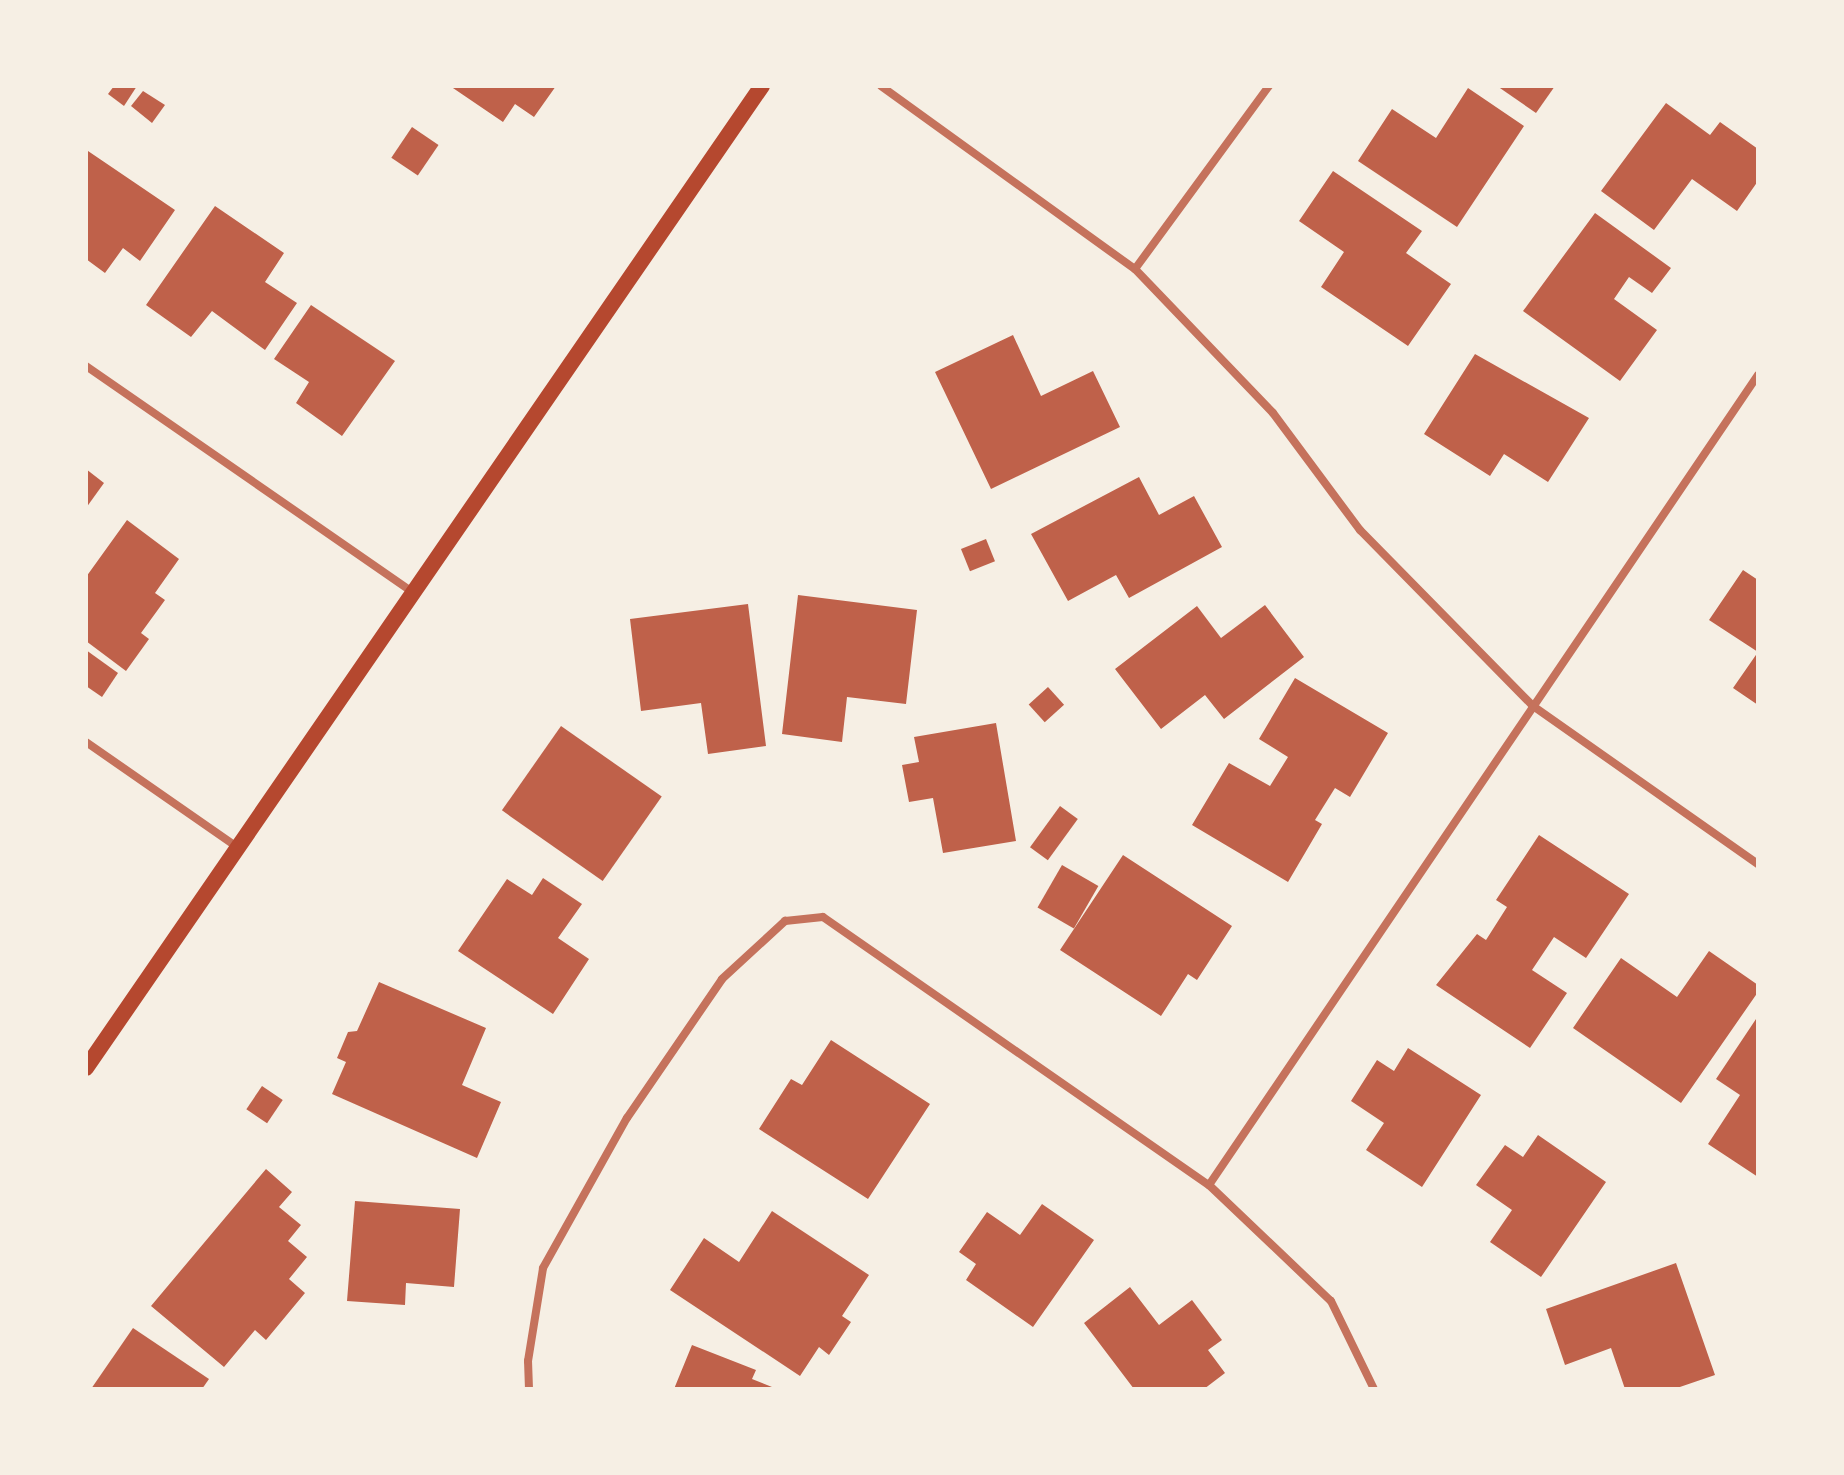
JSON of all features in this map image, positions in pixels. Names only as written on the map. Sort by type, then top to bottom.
[{"type":"main road","points":[[86,1068],[762,86]]},
{"type":"street","points":[[881,86],[1135,269],[1273,413],[1360,530],[1533,706],[1758,864]]},
{"type":"street","points":[[1135,269],[1269,86]]},
{"type":"street","points":[[86,366],[412,592]]},
{"type":"street","points":[[1209,1185],[1758,375]]},
{"type":"street","points":[[86,742],[238,848]]},
{"type":"street","points":[[529,1389],[528,1361],[543,1268],[627,1118],[713,992],[785,921],[823,917],[1209,1185],[1331,1301],[1374,1389]]},
{"type":"building","points":[[114,86],[137,86],[124,106],[108,94]]},
{"type":"building","points":[[450,86],[556,86],[534,117],[515,104],[503,122]]},
{"type":"building","points":[[1497,86],[1555,86],[1536,113]]},
{"type":"building","points":[[1468,88],[1524,126],[1457,227],[1358,161],[1392,109],[1436,138]]},
{"type":"building","points":[[143,91],[165,105],[152,123],[131,106]]},
{"type":"building","points":[[1666,103],[1710,135],[1720,122],[1758,149],[1758,181],[1737,211],[1692,179],[1654,230],[1601,191]]},
{"type":"building","points":[[412,127],[439,145],[418,176],[391,158]]},
{"type":"building","points":[[88,151],[175,210],[140,261],[123,248],[105,273],[86,259]]},
{"type":"building","points":[[1333,171],[1422,231],[1406,253],[1451,284],[1408,346],[1321,287],[1344,252],[1299,221]]},
{"type":"building","points":[[215,206],[284,253],[265,282],[297,303],[265,350],[212,311],[191,337],[146,305]]},
{"type":"building","points":[[1595,213],[1671,268],[1652,293],[1629,277],[1614,299],[1657,330],[1620,381],[1523,311]]},
{"type":"building","points":[[311,305],[395,361],[342,436],[296,403],[309,382],[274,359]]},
{"type":"building","points":[[1013,335],[1041,396],[1093,371],[1120,427],[991,489],[935,372]]},
{"type":"building","points":[[1475,354],[1589,418],[1548,482],[1504,454],[1490,476],[1424,434]]},
{"type":"building","points":[[86,469],[104,483],[86,508]]},
{"type":"building","points":[[1139,477],[1159,515],[1194,496],[1222,547],[1129,598],[1116,575],[1068,601],[1031,534]]},
{"type":"building","points":[[127,520],[179,559],[155,593],[165,600],[141,633],[149,639],[126,671],[86,641],[86,577]]},
{"type":"building","points":[[986,539],[995,561],[970,571],[961,549]]},
{"type":"building","points":[[1743,570],[1758,580],[1758,652],[1709,620]]},
{"type":"building","points":[[798,595],[917,610],[906,704],[847,697],[842,742],[782,734]]},
{"type":"building","points":[[748,604],[766,746],[708,754],[701,703],[641,711],[630,619]]},
{"type":"building","points":[[1265,605],[1304,657],[1224,719],[1205,695],[1161,729],[1115,669],[1197,606],[1221,638]]},
{"type":"building","points":[[86,650],[118,673],[102,697],[86,686]]},
{"type":"building","points":[[1758,652],[1758,705],[1733,688]]},
{"type":"building","points":[[1295,678],[1388,733],[1350,797],[1335,788],[1315,820],[1322,824],[1288,882],[1192,825],[1229,763],[1270,786],[1288,757],[1259,739]]},
{"type":"building","points":[[1048,687],[1064,705],[1045,722],[1029,704]]},
{"type":"building","points":[[996,723],[1016,841],[943,853],[933,798],[909,802],[902,765],[919,762],[914,737]]},
{"type":"building","points":[[561,726],[662,797],[603,881],[502,810]]},
{"type":"building","points":[[1060,806],[1078,819],[1048,860],[1030,847]]},
{"type":"building","points":[[1539,835],[1629,894],[1586,958],[1554,937],[1532,970],[1567,993],[1530,1048],[1436,985],[1477,934],[1486,940],[1507,907],[1496,900]]},
{"type":"building","points":[[1123,855],[1232,926],[1197,980],[1188,974],[1161,1016],[1060,950]]},
{"type":"building","points":[[1062,865],[1098,886],[1074,928],[1038,907]]},
{"type":"building","points":[[543,878],[582,904],[558,938],[589,959],[553,1014],[458,951],[507,879],[532,895]]},
{"type":"building","points":[[1709,951],[1758,985],[1758,992],[1681,1103],[1573,1028],[1621,958],[1677,997]]},
{"type":"building","points":[[379,982],[486,1028],[462,1085],[501,1102],[477,1158],[332,1094],[346,1062],[337,1058],[348,1032],[357,1031]]},
{"type":"building","points":[[1758,1016],[1758,1177],[1708,1144],[1740,1095],[1716,1079]]},
{"type":"building","points":[[831,1040],[930,1104],[868,1199],[759,1129],[791,1079],[802,1085]]},
{"type":"building","points":[[1408,1048],[1481,1095],[1422,1187],[1366,1150],[1384,1123],[1351,1101],[1377,1060],[1394,1071]]},
{"type":"building","points":[[262,1086],[283,1100],[267,1123],[246,1109]]},
{"type":"building","points":[[1538,1135],[1606,1182],[1541,1277],[1490,1242],[1512,1210],[1476,1185],[1505,1145],[1523,1157]]},
{"type":"building","points":[[266,1169],[292,1192],[279,1207],[301,1225],[288,1241],[307,1257],[289,1279],[305,1293],[266,1340],[255,1330],[224,1367],[151,1306]]},
{"type":"building","points":[[355,1201],[460,1209],[454,1287],[406,1283],[405,1305],[347,1301]]},
{"type":"building","points":[[1042,1204],[1094,1240],[1033,1327],[966,1280],[976,1264],[959,1252],[987,1212],[1020,1235]]},
{"type":"building","points":[[772,1211],[869,1275],[842,1316],[851,1322],[829,1355],[819,1347],[800,1376],[670,1290],[704,1238],[739,1262]]},
{"type":"building","points":[[1676,1263],[1715,1375],[1674,1389],[1625,1389],[1611,1348],[1565,1365],[1546,1309]]},
{"type":"building","points":[[1130,1287],[1159,1325],[1192,1300],[1222,1340],[1208,1350],[1225,1373],[1204,1389],[1134,1389],[1084,1323]]},
{"type":"building","points":[[133,1328],[209,1379],[202,1389],[91,1389]]},
{"type":"building","points":[[692,1345],[756,1370],[752,1379],[777,1389],[674,1389]]}]
